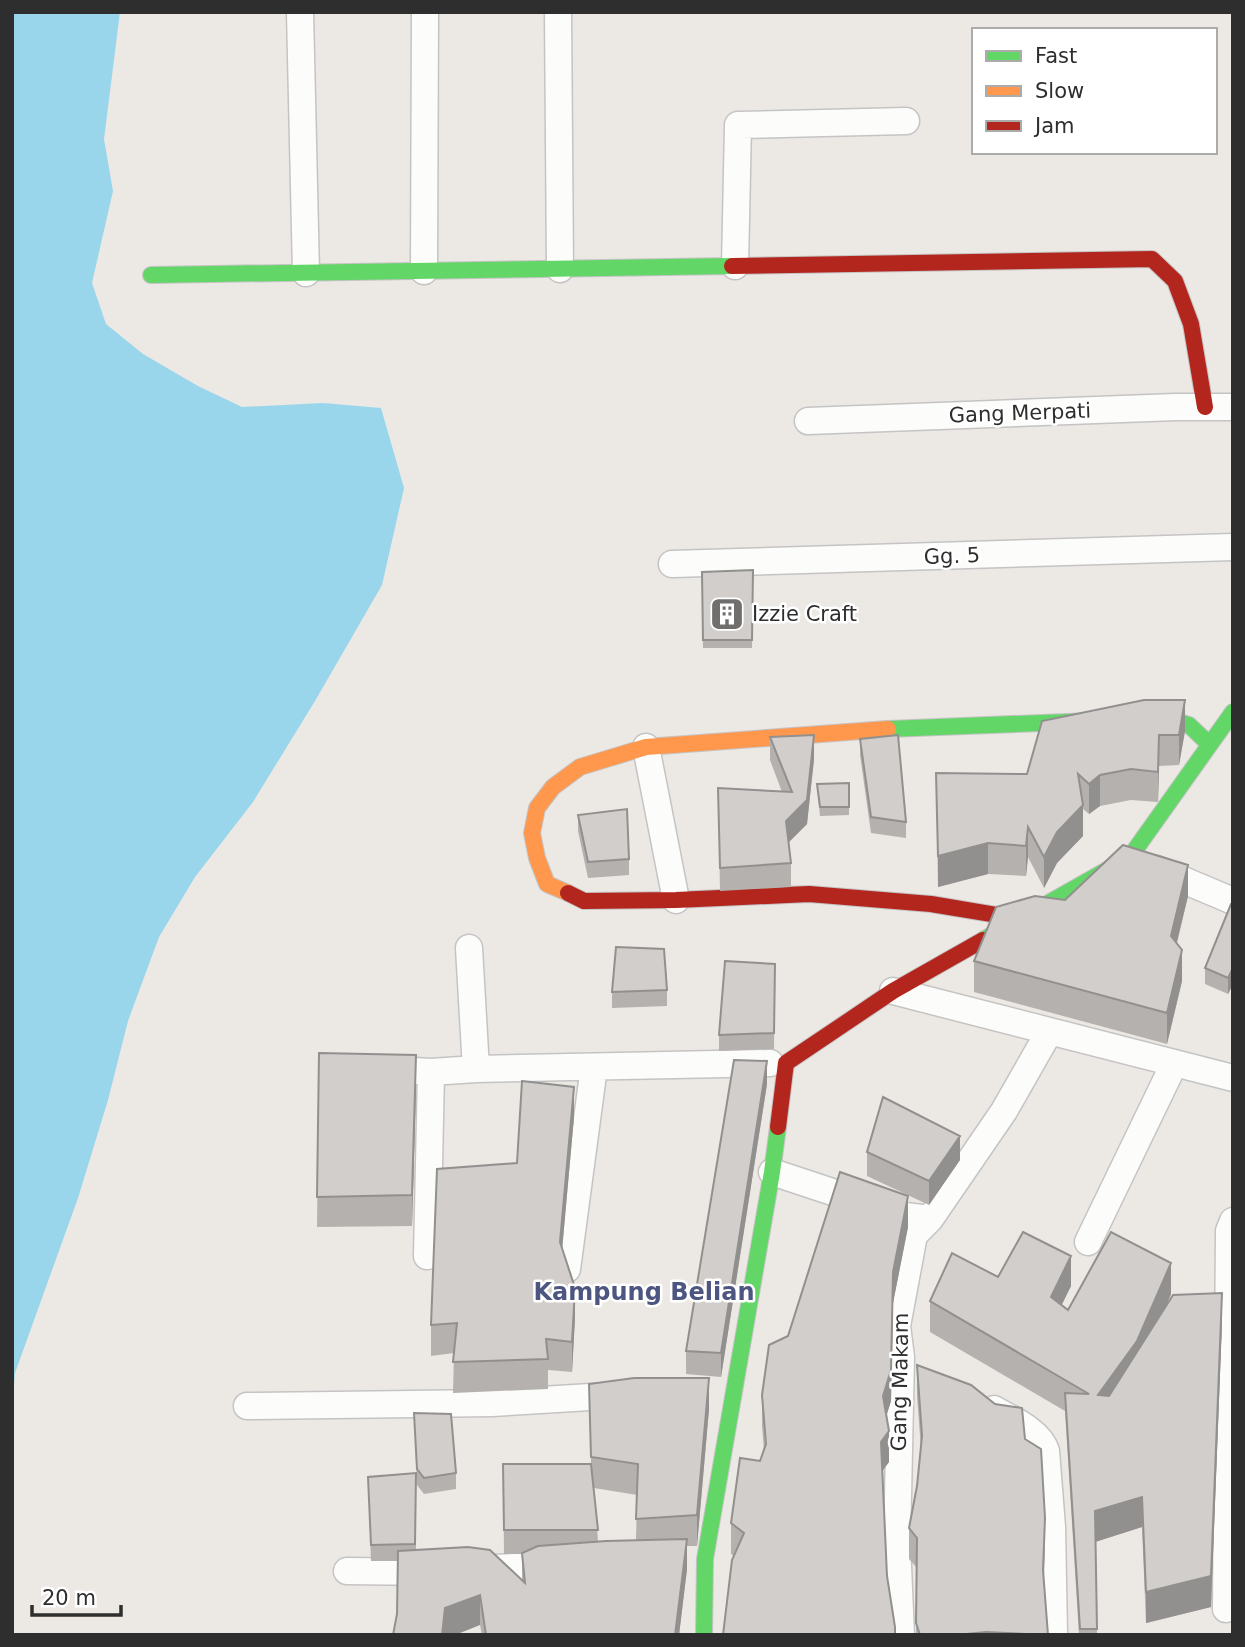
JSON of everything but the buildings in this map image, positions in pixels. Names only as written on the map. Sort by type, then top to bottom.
[{"type":"street","points":[[300,12],[306,273]]},
{"type":"street","points":[[424,271],[425,12]]},
{"type":"street","points":[[558,12],[560,269]]},
{"type":"street","points":[[735,266],[738,125],[906,121]]},
{"type":"street","points":[[151,275],[1152,258],[1175,281],[1187,314],[1205,407]]},
{"type":"street","name":"Gang Merpati","points":[[808,421],[1233,407]]},
{"type":"street","name":"Gg. 5","points":[[672,564],[1233,547]]},
{"type":"street","points":[[358,1067],[431,1072],[786,1063],[893,991],[1130,857],[1233,712]]},
{"type":"street","points":[[1021,919],[931,904],[809,894],[584,901],[547,884],[537,858],[532,833],[537,808],[553,787],[580,767],[646,747],[899,728],[1167,718],[1189,725],[1209,744]]},
{"type":"street","points":[[646,747],[676,900]]},
{"type":"street","points":[[1130,857],[1233,901]]},
{"type":"street","points":[[470,948],[476,1069]]},
{"type":"street","points":[[893,991],[1233,1077]]},
{"type":"street","name":"Gang Makam","points":[[901,1635],[897,1543],[913,1363],[897,1326],[914,1235],[930,1219],[1004,1111],[1049,1032]]},
{"type":"street","points":[[704,1635],[705,1559],[772,1172],[786,1063]]},
{"type":"street","points":[[1088,1242],[1174,1064]]},
{"type":"street","points":[[567,1269],[594,1067]]},
{"type":"street","points":[[427,1255],[431,1072]]},
{"type":"street","points":[[772,1172],[905,1216],[930,1219]]},
{"type":"street","points":[[1226,1609],[1229,1231],[1233,1221]]},
{"type":"street","points":[[706,1391],[733,1389]]},
{"type":"street","points":[[970,1393],[1044,1442],[1052,1527],[1054,1635]]},
{"type":"street","points":[[247,1406],[492,1403],[653,1394]]},
{"type":"street","points":[[679,1560],[705,1559]]},
{"type":"street","points":[[348,1571],[433,1572],[585,1564]]},
{"type":"water","points":[[12,12],[120,12],[104,139],[113,191],[92,283],[106,324],[143,354],[198,386],[242,407],[323,403],[381,408],[404,488],[382,585],[253,802],[195,877],[159,937],[128,1021],[108,1100],[78,1198],[15,1373],[12,1411]]},
{"type":"traffic: fast","points":[[151,275],[732,266]]},
{"type":"traffic: fast","points":[[983,940],[1130,857],[1233,712]]},
{"type":"traffic: fast","points":[[888,729],[1167,718],[1189,725],[1209,744]]},
{"type":"traffic: fast","points":[[704,1635],[705,1559],[778,1127]]},
{"type":"traffic: slow","points":[[568,893],[547,884],[537,858],[532,833],[537,808],[553,787],[580,767],[646,747],[888,729]]},
{"type":"traffic: jam","points":[[732,266],[1152,259],[1175,281],[1191,324],[1205,407]]},
{"type":"traffic: jam","points":[[568,893],[584,901],[809,894],[931,904],[1021,919]]},
{"type":"traffic: jam","points":[[778,1127],[786,1063],[893,991],[983,940]]},
{"type":"place","name":"Izzie Craft","points":[[727,614]]},
{"type":"district","name":"Kampung Belian","points":[[644,1292]]}]
